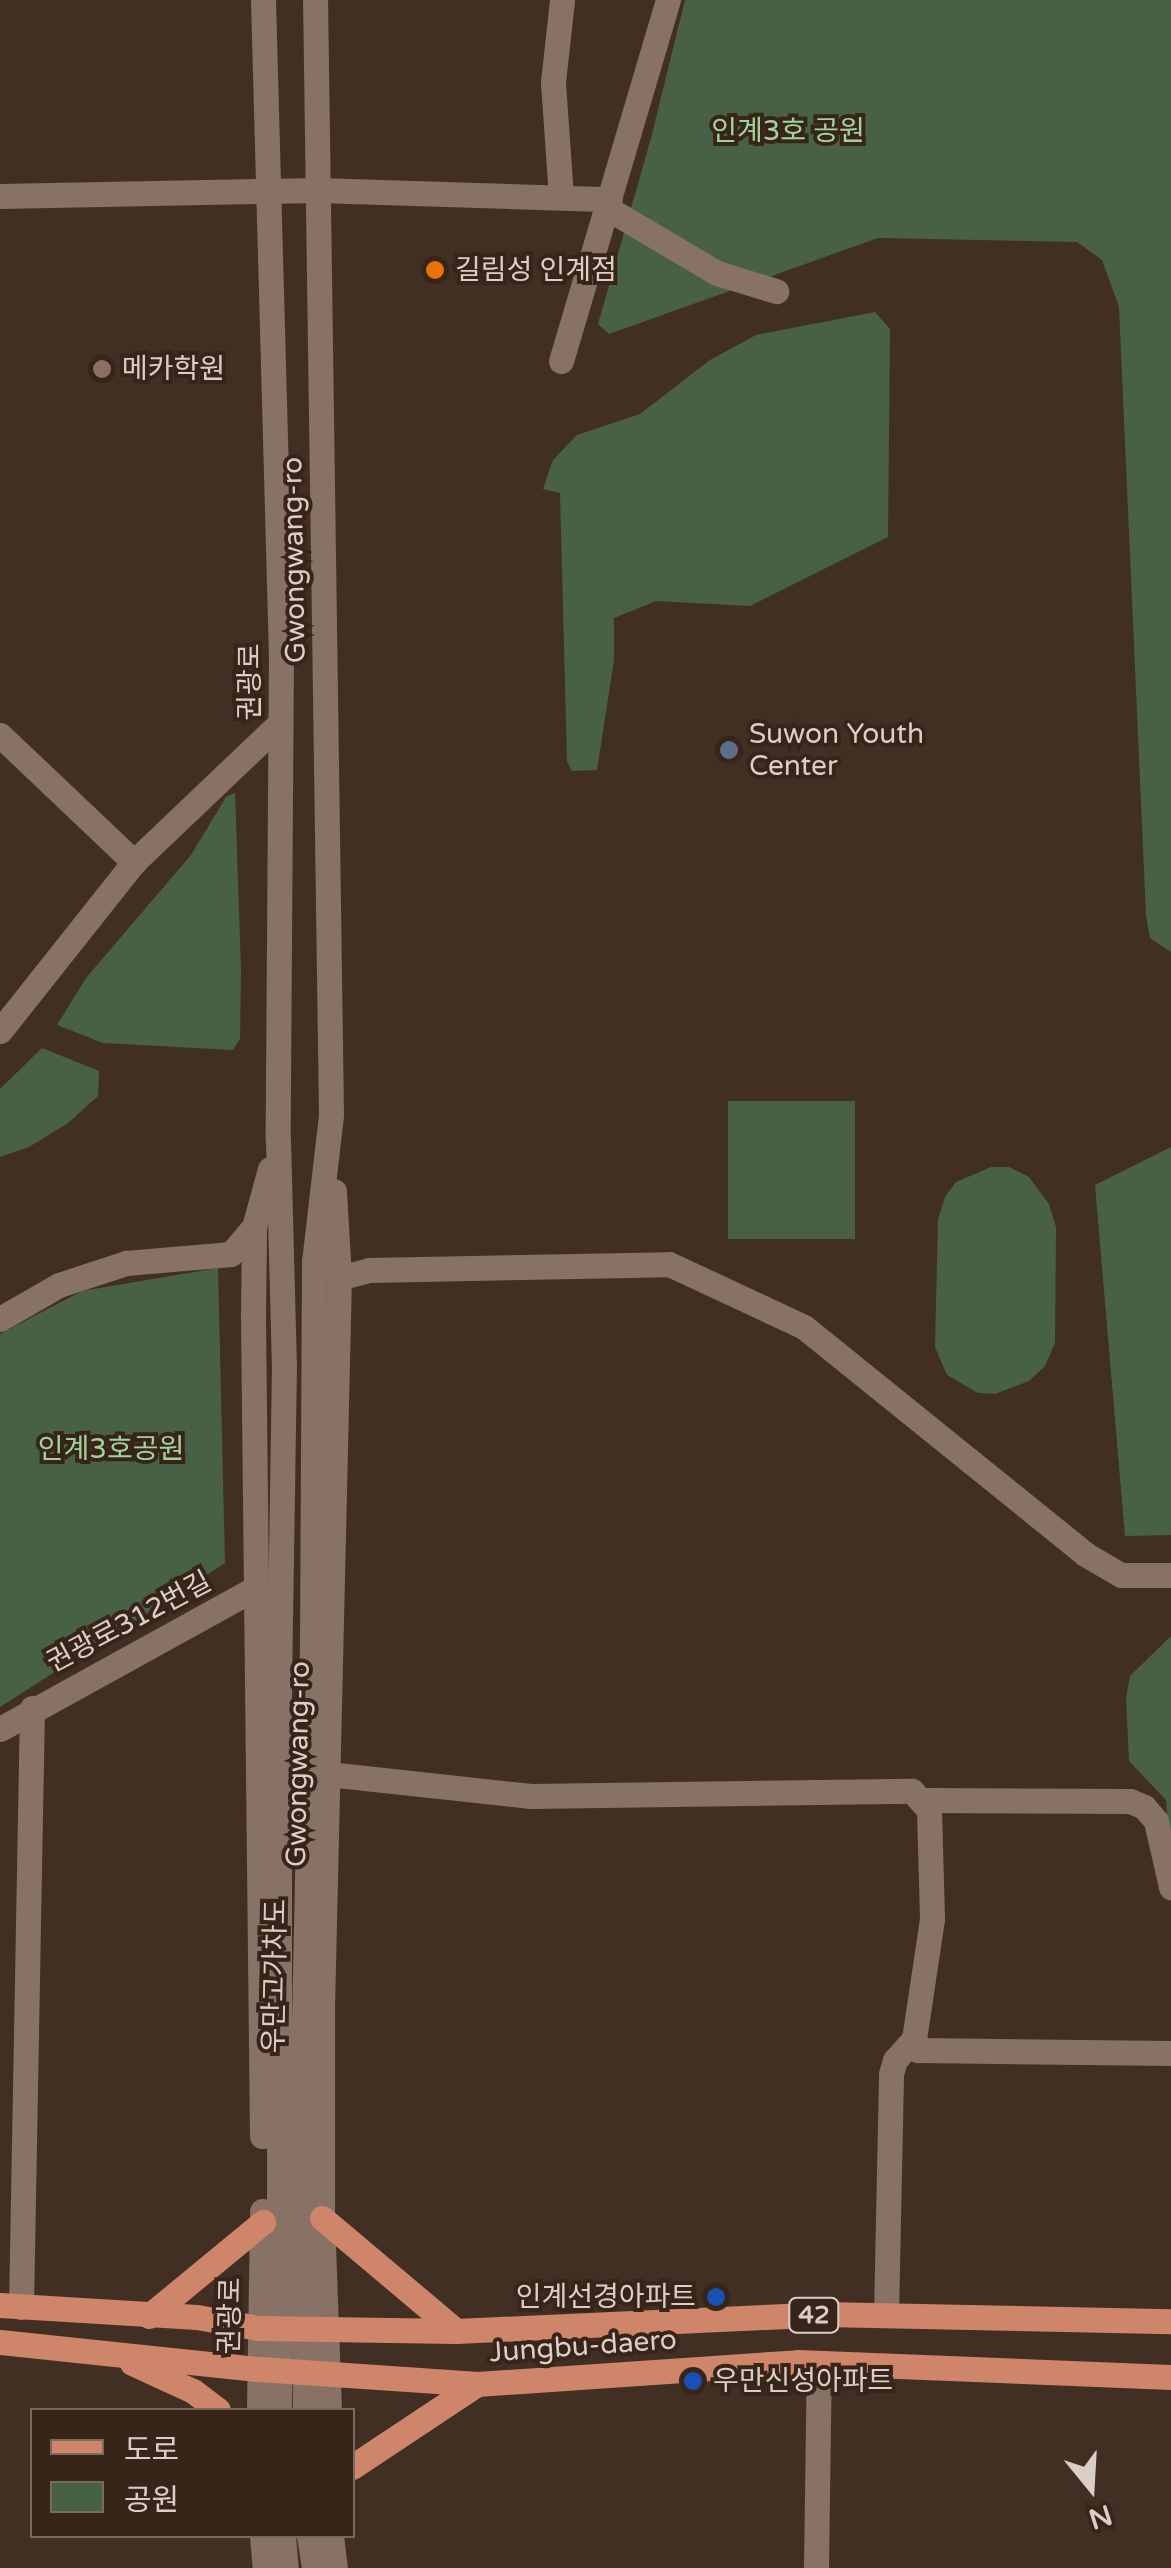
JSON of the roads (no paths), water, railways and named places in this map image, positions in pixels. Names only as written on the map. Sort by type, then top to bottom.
[{"type":"main road","points":[[322,2218],[456,2330]]},
{"type":"main road","points":[[148,2316],[262,2222]]},
{"type":"main road","name":"Jungbu-daero","points":[[10,2306],[198,2317],[258,2328],[456,2330],[886,2315],[1171,2320]]},
{"type":"main road","name":"Jungbu-daero","points":[[0,2342],[259,2368],[477,2384],[819,2363],[1171,2377]]},
{"type":"main road","points":[[114,2354],[193,2391],[215,2408]]},
{"type":"main road","points":[[355,2465],[477,2384]]},
{"type":"street","name":"권광로","points":[[263,0],[280,723],[278,1140],[284,1365]]},
{"type":"street","name":"Gwongwang-ro","points":[[315,0],[329,1119],[339,1278],[322,2218],[329,2408]]},
{"type":"street","points":[[561,197],[553,82],[562,0]]},
{"type":"street","points":[[561,361],[668,0]]},
{"type":"street","points":[[0,196],[317,190],[561,197],[608,203],[717,272],[776,292]]},
{"type":"street","points":[[0,1032],[134,862],[280,723]]},
{"type":"street","points":[[0,734],[134,862]]},
{"type":"street","name":"Gwongwang-ro","points":[[313,1362],[314,1262],[329,1119]]},
{"type":"street","name":"Gwongwang-ro","points":[[262,2222],[254,1227],[278,1140]]},
{"type":"street","points":[[0,1319],[59,1284],[126,1264],[231,1254],[254,1227]]},
{"type":"street","points":[[339,1278],[369,1270],[669,1264],[804,1327],[1086,1554],[1121,1575],[1171,1575]]},
{"type":"street","name":"우만고가차도","points":[[305,2408],[301,2164],[313,1362]]},
{"type":"street","name":"우만고가차도","points":[[279,2408],[278,1685],[284,1365]]},
{"type":"street","name":"권광로312번길","points":[[0,1730],[32,1708],[255,1588]]},
{"type":"street","points":[[10,2306],[32,1708]]},
{"type":"street","points":[[328,1774],[531,1796],[912,1791],[929,1810],[932,1919],[914,2039],[918,2050],[1171,2053]]},
{"type":"street","points":[[924,1800],[1130,1801],[1144,1807],[1156,1821],[1171,1887]]},
{"type":"street","points":[[886,2315],[891,2074],[895,2060],[914,2039]]},
{"type":"street","name":"권광로","points":[[259,2408],[262,2222]]},
{"type":"street","points":[[816,2568],[819,2363]]},
{"type":"street","points":[[262,2538],[265,2568]]},
{"type":"street","points":[[283,2538],[286,2568]]},
{"type":"street","points":[[309,2538],[314,2568]]},
{"type":"street","points":[[332,2538],[335,2568]]},
{"type":"place","name":"길림성 인계점","points":[[435,270]]},
{"type":"place","name":"메카학원","points":[[102,369]]},
{"type":"place","name":"Suwon Youth Center","points":[[729,750]]},
{"type":"place","name":"인계선경아파트","points":[[716,2297]]},
{"type":"place","name":"우만신성아파트","points":[[693,2381]]},
{"type":"park label","name":"인계3호 공원","points":[[788,131]]},
{"type":"park label","name":"인계3호공원","points":[[111,1449]]}]
